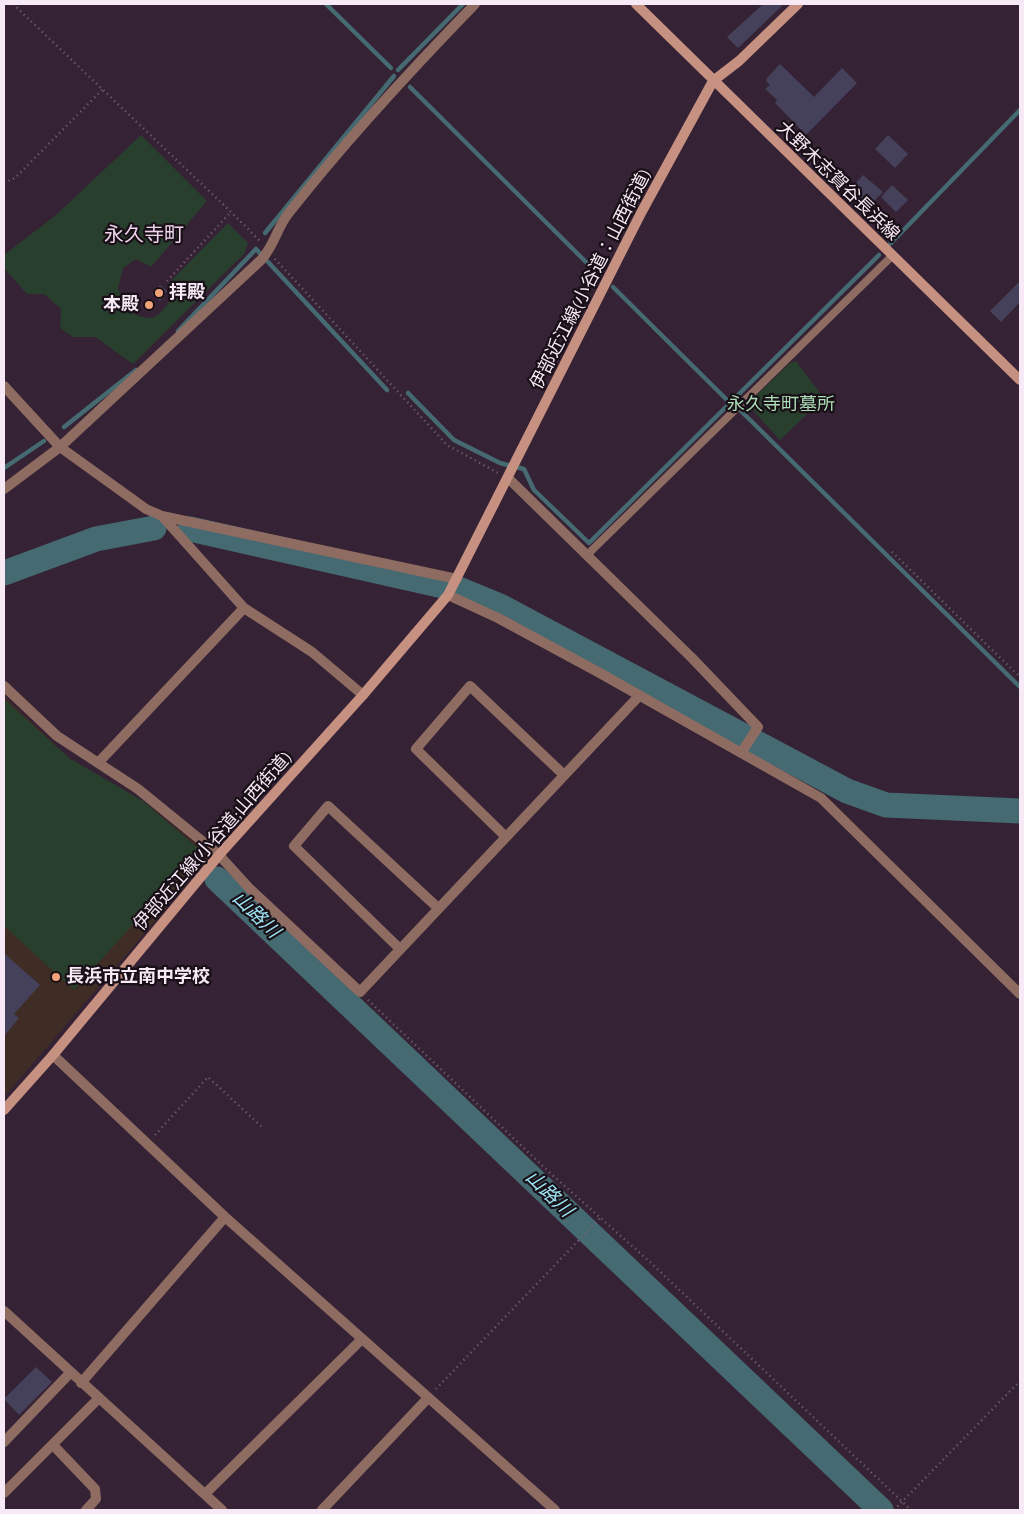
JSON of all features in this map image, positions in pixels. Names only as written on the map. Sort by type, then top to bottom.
[{"type":"main road","name":"大野木志賀谷長浜線","points":[[636,4],[1020,380]]},
{"type":"main road","name":"伊部近江線(小谷道：山西街道)","points":[[448,595],[641,214],[713,81],[739,61],[798,4]]},
{"type":"main road","name":"伊部近江線(小谷道;山西街道)","points":[[4,1110],[53,1055],[220,855],[363,695],[448,595]]},
{"type":"street","points":[[4,489],[60,447],[264,257],[281,224],[294,207],[399,82],[475,4]]},
{"type":"street","points":[[4,386],[60,447],[146,509],[162,516],[456,581]]},
{"type":"street","points":[[508,478],[588,554],[758,727],[741,752]]},
{"type":"street","points":[[162,516],[244,608],[312,652],[363,695]]},
{"type":"street","points":[[448,595],[498,618],[821,798],[1020,994]]},
{"type":"street","points":[[98,763],[244,608]]},
{"type":"street","points":[[4,686],[58,736],[138,789],[220,855],[250,889],[360,992],[639,696]]},
{"type":"street","points":[[506,837],[416,749],[470,686],[564,775]]},
{"type":"street","points":[[400,949],[294,846],[328,806],[438,908]]},
{"type":"street","points":[[53,1055],[225,1217],[555,1510]]},
{"type":"street","points":[[81,1383],[225,1217]]},
{"type":"street","points":[[4,1311],[98,1399],[222,1510]]},
{"type":"street","points":[[205,1494],[362,1339]]},
{"type":"street","points":[[4,1442],[70,1373]]},
{"type":"street","points":[[322,1510],[428,1398]]},
{"type":"street","points":[[4,1493],[98,1399]]},
{"type":"street","points":[[53,1444],[95,1489],[96,1499],[86,1510]]},
{"type":"lane","points":[[588,554],[892,256]]},
{"type":"path","points":[[4,183],[15,178],[102,90]]},
{"type":"path","points":[[167,281],[232,212]]},
{"type":"path","points":[[892,552],[1020,677]]},
{"type":"path","points":[[360,992],[550,1172],[650,1262],[911,1510]]},
{"type":"path","points":[[147,1144],[208,1077],[263,1128]]},
{"type":"path","points":[[428,1398],[600,1218]]},
{"type":"path","points":[[894,1510],[1020,1381]]},
{"type":"shaded area","name":"長浜市立南中学校","points":[[4,696],[69,758],[143,801],[211,856],[4,1097]]},
{"type":"green space","points":[[141,135],[207,201],[151,267],[136,259],[123,268],[118,289],[125,309],[149,318],[159,314],[175,294],[168,284],[228,223],[248,243],[245,253],[133,364],[95,337],[73,337],[60,328],[61,309],[44,294],[27,294],[4,268],[4,255],[56,215]]},
{"type":"green space","name":"永久寺町墓所","points":[[796,361],[824,398],[780,440],[747,404],[790,363]]},
{"type":"green space","name":"長浜市立南中学校","points":[[4,699],[69,758],[143,801],[200,850],[74,990],[4,926]]},
{"type":"building","points":[[763,4],[784,4],[738,48],[727,37]]},
{"type":"building","points":[[780,64],[814,97],[842,68],[857,83],[806,135],[775,103],[777,100],[765,89],[770,85],[766,81],[767,78]]},
{"type":"building","points":[[888,135],[908,154],[895,168],[875,149]]},
{"type":"building","points":[[863,175],[883,192],[868,207],[852,187]]},
{"type":"building","points":[[892,185],[908,200],[896,212],[881,197]]},
{"type":"building","points":[[1020,281],[1020,302],[1001,322],[990,311]]},
{"type":"building","name":"拝殿","points":[[160,285],[167,291],[160,301],[152,294]]},
{"type":"building","points":[[4,953],[40,985],[14,1014],[19,1018],[4,1036]]},
{"type":"building","points":[[36,1367],[52,1382],[19,1415],[4,1399]]},
{"type":"waterway","points":[[326,4],[391,68]]},
{"type":"waterway","points":[[398,70],[463,4]]},
{"type":"waterway","points":[[265,233],[394,76]]},
{"type":"waterway","points":[[410,87],[597,273]]},
{"type":"waterway","points":[[890,244],[1020,110]]},
{"type":"waterway","points":[[178,331],[256,249],[387,390]]},
{"type":"waterway","points":[[408,393],[454,440],[500,463],[524,469],[534,490],[589,543],[879,255]]},
{"type":"waterway","points":[[613,287],[727,400]]},
{"type":"waterway","points":[[64,427],[136,370]]},
{"type":"waterway","points":[[740,410],[1020,687]]},
{"type":"waterway","points":[[4,468],[44,441]]},
{"type":"waterway","points":[[4,573],[96,539],[154,528]]},
{"type":"waterway","points":[[190,529],[461,590],[500,606],[847,791],[886,805],[1020,811]]},
{"type":"waterway","name":"山路川","points":[[217,879],[881,1510]]},
{"type":"place","name":"拝殿","points":[[159,293]]},
{"type":"place","name":"本殿","points":[[149,305]]},
{"type":"place","name":"長浜市立南中学校","points":[[56,977]]},
{"type":"district","name":"永久寺町","points":[[144,235]]}]
